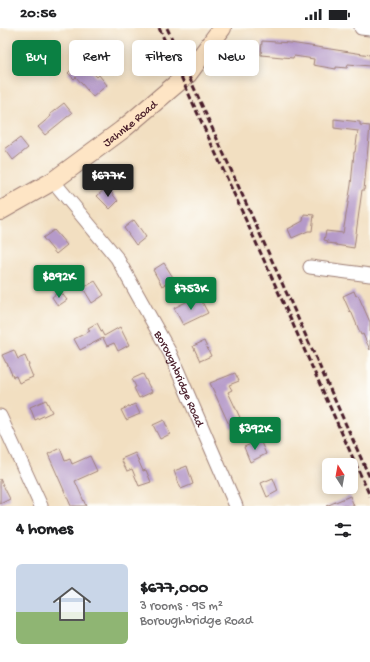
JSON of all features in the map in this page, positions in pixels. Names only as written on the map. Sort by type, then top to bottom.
[{"type":"main road","name":"Jahnke Road","points":[[0,211],[53,181],[122,130],[188,74],[222,28]]},
{"type":"street","points":[[361,28],[370,29]]},
{"type":"street","name":"Boroughbridge Road","points":[[53,181],[117,258],[170,353],[236,506]]},
{"type":"street","points":[[310,268],[370,276]]},
{"type":"street","points":[[0,416],[41,506]]},
{"type":"building","points":[[262,41],[290,43],[370,55],[370,66],[348,64],[347,68],[336,67],[336,69],[313,65],[314,59],[294,56],[293,58],[261,55]]},
{"type":"building","points":[[71,76],[100,76],[107,85],[93,97],[76,77],[74,79]]},
{"type":"building","points":[[64,103],[72,113],[45,135],[38,127],[51,116],[50,114]]},
{"type":"building","points":[[334,119],[360,122],[360,125],[370,126],[364,190],[362,190],[354,248],[327,243],[328,241],[324,240],[326,231],[343,233],[358,131],[334,128]]},
{"type":"building","points":[[20,138],[28,148],[13,160],[5,149]]},
{"type":"building","points":[[107,187],[118,201],[110,209],[97,196]]},
{"type":"building","points":[[304,214],[314,215],[312,231],[308,231],[292,238],[288,229],[303,221]]},
{"type":"building","points":[[134,220],[146,237],[136,245],[124,228]]},
{"type":"building","points":[[54,230],[67,245],[56,254],[43,238]]},
{"type":"building","points":[[164,263],[174,279],[162,286],[153,270]]},
{"type":"building","points":[[95,281],[104,295],[92,303],[83,288]]},
{"type":"building","points":[[60,291],[67,300],[58,306],[52,297]]},
{"type":"building","points":[[354,291],[356,296],[358,295],[370,322],[370,350],[363,334],[361,335],[343,296]]},
{"type":"building","points":[[194,298],[196,302],[201,300],[208,313],[183,325],[174,308]]},
{"type":"building","points":[[97,323],[104,336],[120,327],[129,345],[118,351],[114,343],[107,346],[103,338],[80,350],[74,339],[90,331],[88,328]]},
{"type":"building","points":[[204,341],[211,356],[200,361],[193,346]]},
{"type":"building","points":[[14,350],[18,359],[25,356],[33,377],[19,383],[16,376],[13,377],[2,355]]},
{"type":"building","points":[[235,373],[239,381],[229,385],[232,390],[228,392],[243,424],[231,429],[210,383]]},
{"type":"building","points":[[143,374],[152,392],[139,398],[134,388],[136,387],[132,379]]},
{"type":"building","points":[[46,400],[52,412],[35,420],[30,407]]},
{"type":"building","points":[[135,404],[140,414],[126,420],[121,410]]},
{"type":"building","points":[[164,420],[170,434],[160,439],[153,425]]},
{"type":"building","points":[[260,440],[266,454],[250,462],[244,447]]},
{"type":"building","points":[[60,448],[65,461],[70,459],[72,464],[90,456],[97,471],[75,481],[86,506],[71,506],[48,454]]},
{"type":"building","points":[[135,453],[143,471],[146,470],[151,482],[139,486],[132,469],[127,471],[121,459]]},
{"type":"building","points":[[187,466],[193,484],[181,489],[174,471]]},
{"type":"building","points":[[273,478],[278,491],[267,497],[261,483]]},
{"type":"building","points":[[0,479],[10,499],[0,504]]},
{"type":"building","points":[[350,496],[354,506],[326,506]]},
{"type":"railway","points":[[159,28],[370,496]]},
{"type":"railway","points":[[167,28],[370,478]]}]
